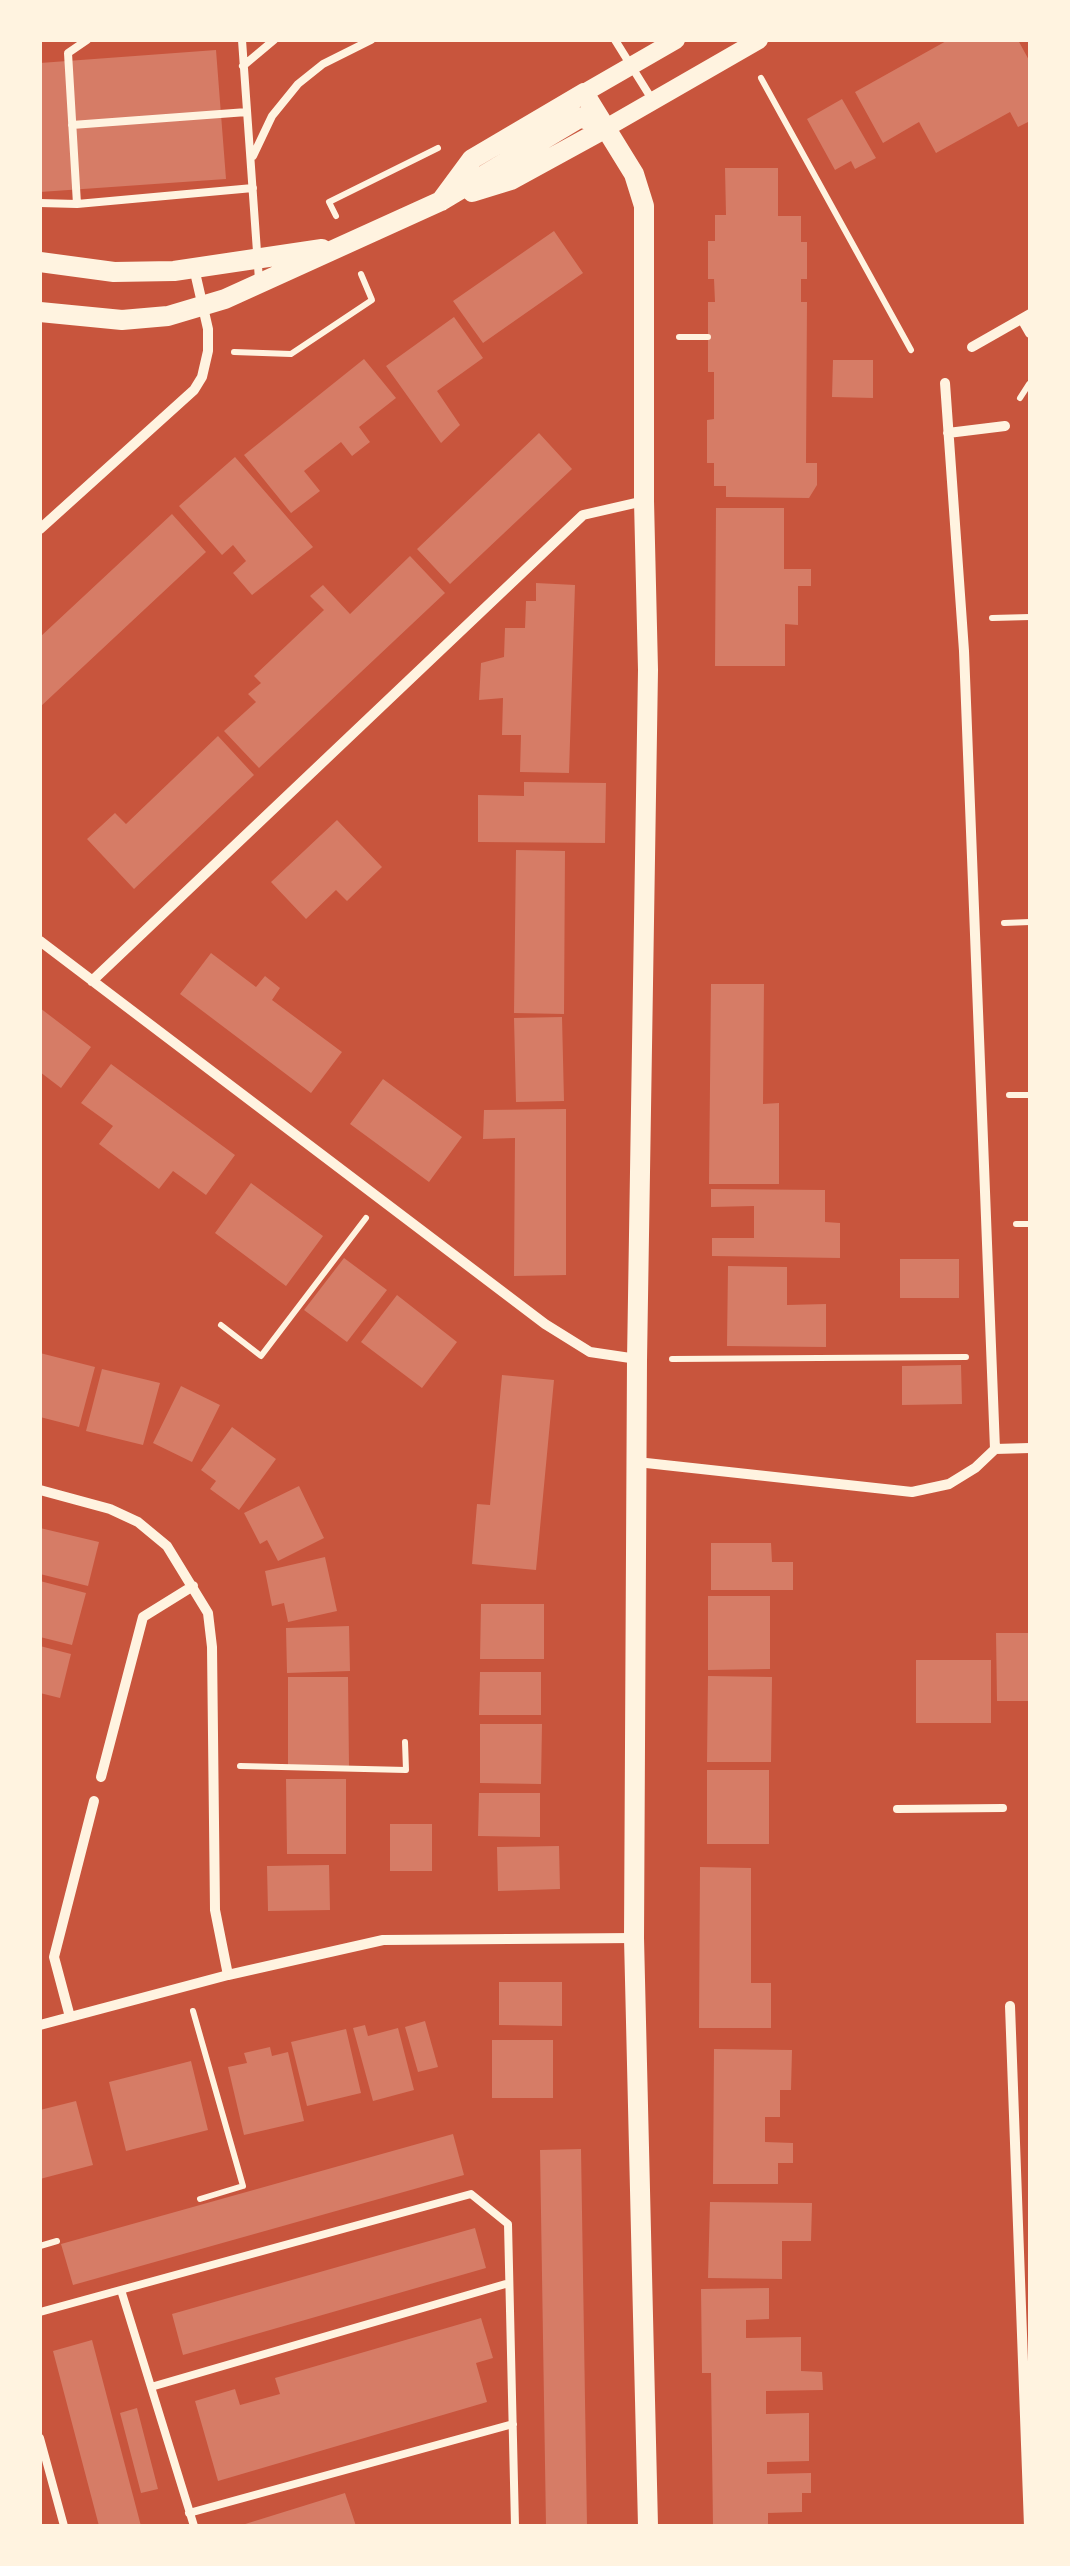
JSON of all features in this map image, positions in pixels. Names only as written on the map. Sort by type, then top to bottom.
[{"type":"main road","points":[[441,201],[472,159],[584,93],[634,174],[644,206],[648,670],[634,1938],[648,2526]]},
{"type":"main road","points":[[40,312],[122,320],[168,316],[202,306],[348,246],[441,201],[511,180],[606,128]]},
{"type":"main road","points":[[40,262],[114,272],[194,268],[348,246]]},
{"type":"street","points":[[584,93],[676,40]]},
{"type":"street","points":[[606,128],[759,40]]},
{"type":"street","points":[[40,529],[194,390],[202,378],[208,329],[194,268]]},
{"type":"street","points":[[972,347],[1026,316],[1030,333]]},
{"type":"street","points":[[945,383],[964,651],[995,1449]]},
{"type":"street","points":[[948,433],[1005,426]]},
{"type":"street","points":[[92,981],[583,515],[644,502]]},
{"type":"street","points":[[40,941],[546,1324],[590,1352],[638,1360]]},
{"type":"street","points":[[637,1462],[912,1492],[949,1484],[975,1468],[995,1449],[1030,1448]]},
{"type":"street","points":[[40,1490],[110,1508],[138,1522],[167,1546],[208,1613],[212,1647],[215,1910],[228,1975]]},
{"type":"street","points":[[101,1777],[143,1617],[193,1586]]},
{"type":"street","points":[[70,2017],[54,1957],[94,1801]]},
{"type":"street","points":[[40,2025],[228,1975],[383,1940],[634,1938]]},
{"type":"street","points":[[1010,2006],[1029,2526]]},
{"type":"lane","points":[[77,204],[68,53],[87,40]]},
{"type":"lane","points":[[242,40],[260,284]]},
{"type":"lane","points":[[244,66],[274,40]]},
{"type":"lane","points":[[251,160],[272,116],[298,84],[322,64],[371,40]]},
{"type":"lane","points":[[614,40],[653,101]]},
{"type":"lane","points":[[72,125],[247,112]]},
{"type":"lane","points":[[40,203],[77,204],[253,188]]},
{"type":"lane","points":[[898,1809],[1003,1808]]},
{"type":"lane","points":[[40,2312],[471,2194],[508,2224],[514,2526]]},
{"type":"lane","points":[[151,2387],[510,2284]]},
{"type":"lane","points":[[121,2290],[194,2526]]},
{"type":"lane","points":[[190,2514],[512,2424]]},
{"type":"lane","points":[[40,2438],[64,2526]]},
{"type":"path","points":[[761,78],[911,350]]},
{"type":"path","points":[[208,351],[291,354],[372,300]]},
{"type":"path","points":[[679,337],[708,337]]},
{"type":"path","points":[[1020,398],[1029,384]]},
{"type":"path","points":[[992,618],[1030,617]]},
{"type":"path","points":[[1004,923],[1030,922]]},
{"type":"path","points":[[1009,1095],[1030,1095]]},
{"type":"path","points":[[221,1325],[261,1356],[370,1213]]},
{"type":"path","points":[[1016,1224],[1030,1224]]},
{"type":"path","points":[[672,1360],[968,1357]]},
{"type":"path","points":[[236,1766],[406,1770],[405,1742]]},
{"type":"path","points":[[193,2011],[243,2186],[200,2199]]},
{"type":"path","points":[[40,2246],[57,2241]]},
{"type":"building","points":[[948,40],[1018,40],[1030,62],[1030,121],[1018,127],[1010,112],[936,153],[919,122],[883,143],[855,92]]},
{"type":"building","points":[[216,50],[226,179],[40,192],[40,63]]},
{"type":"building","points":[[842,99],[876,158],[855,169],[851,161],[835,170],[807,119]]},
{"type":"building","points":[[725,168],[778,168],[778,216],[801,216],[801,242],[807,242],[807,279],[801,279],[801,302],[807,302],[806,463],[817,463],[817,485],[809,498],[726,497],[726,486],[714,486],[714,463],[707,463],[707,420],[714,419],[714,372],[708,372],[708,302],[715,302],[714,279],[708,279],[708,241],[715,241],[715,215],[726,215]]},
{"type":"building","points":[[554,231],[583,273],[483,343],[453,301]]},
{"type":"building","points":[[454,317],[483,358],[437,391],[460,425],[441,443],[386,366]]},
{"type":"building","points":[[364,359],[396,398],[359,427],[370,442],[352,456],[341,442],[304,471],[320,491],[291,513],[244,455]]},
{"type":"building","points":[[833,360],[873,360],[873,398],[832,397]]},
{"type":"building","points":[[539,433],[572,469],[450,584],[417,549]]},
{"type":"building","points":[[235,457],[313,547],[252,595],[233,573],[246,561],[233,545],[222,555],[179,506]]},
{"type":"building","points":[[716,508],[784,508],[784,569],[811,569],[811,586],[798,586],[798,625],[785,624],[785,666],[715,666]]},
{"type":"building","points":[[172,514],[206,552],[40,707],[40,637]]},
{"type":"building","points":[[410,556],[445,593],[259,768],[224,731],[256,702],[248,694],[261,683],[254,676],[324,610],[310,596],[323,585],[350,614]]},
{"type":"building","points":[[536,583],[575,585],[569,773],[520,772],[521,735],[502,735],[503,698],[479,700],[481,663],[504,657],[505,628],[525,628],[526,601],[536,601]]},
{"type":"building","points":[[218,736],[254,775],[134,889],[87,839],[115,813],[126,824]]},
{"type":"building","points":[[524,782],[606,783],[605,843],[478,842],[478,795],[524,796]]},
{"type":"building","points":[[337,820],[382,867],[347,901],[336,890],[306,919],[271,882]]},
{"type":"building","points":[[516,850],[565,851],[564,1014],[514,1013]]},
{"type":"building","points":[[211,953],[256,987],[265,976],[280,988],[272,1000],[342,1052],[311,1093],[180,994]]},
{"type":"building","points":[[711,984],[764,984],[763,1104],[779,1103],[779,1184],[709,1184]]},
{"type":"building","points":[[40,1008],[91,1047],[61,1088],[40,1072]]},
{"type":"building","points":[[562,1017],[564,1101],[516,1102],[514,1018]]},
{"type":"building","points":[[111,1064],[235,1155],[206,1195],[173,1171],[159,1189],[99,1144],[113,1126],[81,1103]]},
{"type":"building","points":[[383,1079],[462,1137],[429,1182],[350,1124]]},
{"type":"building","points":[[566,1109],[566,1275],[514,1276],[515,1138],[483,1139],[484,1110]]},
{"type":"building","points":[[251,1183],[323,1236],[286,1286],[215,1233]]},
{"type":"building","points":[[711,1189],[825,1190],[825,1222],[840,1223],[840,1258],[712,1256],[712,1238],[754,1238],[754,1206],[711,1207]]},
{"type":"building","points":[[344,1258],[387,1290],[347,1342],[304,1310]]},
{"type":"building","points":[[900,1259],[959,1259],[959,1298],[900,1298]]},
{"type":"building","points":[[728,1266],[787,1267],[787,1305],[826,1304],[826,1347],[727,1346]]},
{"type":"building","points":[[397,1295],[457,1342],[422,1388],[361,1342]]},
{"type":"building","points":[[40,1353],[95,1367],[79,1427],[40,1417]]},
{"type":"building","points":[[961,1365],[962,1404],[902,1405],[902,1366]]},
{"type":"building","points":[[102,1369],[160,1383],[143,1445],[86,1431]]},
{"type":"building","points":[[502,1375],[554,1380],[536,1570],[472,1564],[477,1504],[490,1505]]},
{"type":"building","points":[[181,1386],[220,1405],[192,1462],[153,1443]]},
{"type":"building","points":[[232,1427],[276,1459],[239,1510],[210,1489],[216,1481],[201,1470]]},
{"type":"building","points":[[299,1486],[324,1538],[278,1561],[267,1540],[260,1544],[244,1513]]},
{"type":"building","points":[[40,1528],[99,1542],[88,1586],[40,1574]]},
{"type":"building","points":[[711,1543],[771,1543],[772,1562],[793,1562],[793,1590],[711,1590]]},
{"type":"building","points":[[325,1557],[337,1611],[288,1622],[284,1603],[272,1606],[265,1571]]},
{"type":"building","points":[[40,1581],[86,1593],[72,1645],[40,1637]]},
{"type":"building","points":[[708,1596],[770,1596],[770,1669],[708,1670]]},
{"type":"building","points":[[481,1604],[544,1604],[544,1659],[480,1659]]},
{"type":"building","points":[[349,1626],[350,1671],[287,1673],[286,1628]]},
{"type":"building","points":[[996,1633],[1030,1633],[1030,1701],[997,1701]]},
{"type":"building","points":[[40,1646],[71,1654],[60,1698],[40,1693]]},
{"type":"building","points":[[916,1660],[991,1660],[991,1723],[916,1723]]},
{"type":"building","points":[[480,1672],[541,1672],[541,1715],[479,1715]]},
{"type":"building","points":[[708,1676],[772,1677],[771,1762],[707,1762]]},
{"type":"building","points":[[288,1677],[348,1677],[349,1766],[288,1766]]},
{"type":"building","points":[[480,1724],[542,1724],[541,1784],[480,1783]]},
{"type":"building","points":[[707,1770],[769,1770],[769,1844],[707,1844]]},
{"type":"building","points":[[286,1779],[346,1779],[346,1854],[287,1854]]},
{"type":"building","points":[[479,1793],[540,1793],[540,1837],[478,1836]]},
{"type":"building","points":[[390,1824],[432,1824],[432,1871],[390,1871]]},
{"type":"building","points":[[559,1846],[560,1889],[498,1891],[497,1847]]},
{"type":"building","points":[[329,1865],[330,1910],[268,1911],[267,1866]]},
{"type":"building","points":[[700,1867],[751,1868],[751,1983],[771,1983],[771,2028],[699,2028]]},
{"type":"building","points":[[499,1982],[562,1982],[562,2026],[499,2025]]},
{"type":"building","points":[[425,2021],[438,2067],[418,2072],[405,2027]]},
{"type":"building","points":[[365,2025],[368,2036],[398,2028],[414,2090],[373,2101],[353,2028]]},
{"type":"building","points":[[346,2029],[361,2093],[307,2106],[291,2042]]},
{"type":"building","points":[[492,2040],[553,2040],[553,2098],[492,2098]]},
{"type":"building","points":[[270,2047],[272,2056],[288,2052],[304,2121],[244,2135],[228,2067],[247,2063],[244,2053]]},
{"type":"building","points":[[714,2049],[792,2050],[791,2090],[780,2090],[780,2117],[765,2117],[765,2142],[793,2143],[793,2163],[778,2163],[778,2184],[713,2184]]},
{"type":"building","points":[[191,2061],[208,2130],[126,2151],[109,2082]]},
{"type":"building","points":[[76,2101],[93,2165],[40,2179],[40,2110]]},
{"type":"building","points":[[453,2134],[464,2175],[73,2285],[61,2244]]},
{"type":"building","points":[[581,2149],[587,2526],[546,2526],[540,2150]]},
{"type":"building","points":[[710,2202],[812,2203],[811,2241],[782,2241],[782,2279],[708,2278]]},
{"type":"building","points":[[475,2228],[486,2268],[183,2355],[172,2314]]},
{"type":"building","points":[[769,2288],[769,2319],[746,2320],[746,2338],[801,2337],[801,2371],[822,2372],[823,2390],[766,2391],[766,2414],[809,2413],[809,2461],[767,2462],[767,2474],[811,2473],[811,2493],[802,2493],[802,2512],[768,2513],[768,2526],[713,2526],[711,2373],[702,2373],[701,2289]]},
{"type":"building","points":[[481,2318],[493,2358],[476,2363],[487,2402],[218,2481],[195,2401],[235,2389],[240,2405],[280,2394],[275,2378]]},
{"type":"building","points":[[92,2340],[141,2526],[99,2526],[53,2351]]},
{"type":"building","points":[[137,2408],[158,2489],[141,2493],[120,2413]]},
{"type":"building","points":[[345,2493],[356,2526],[242,2526],[242,2525]]}]
